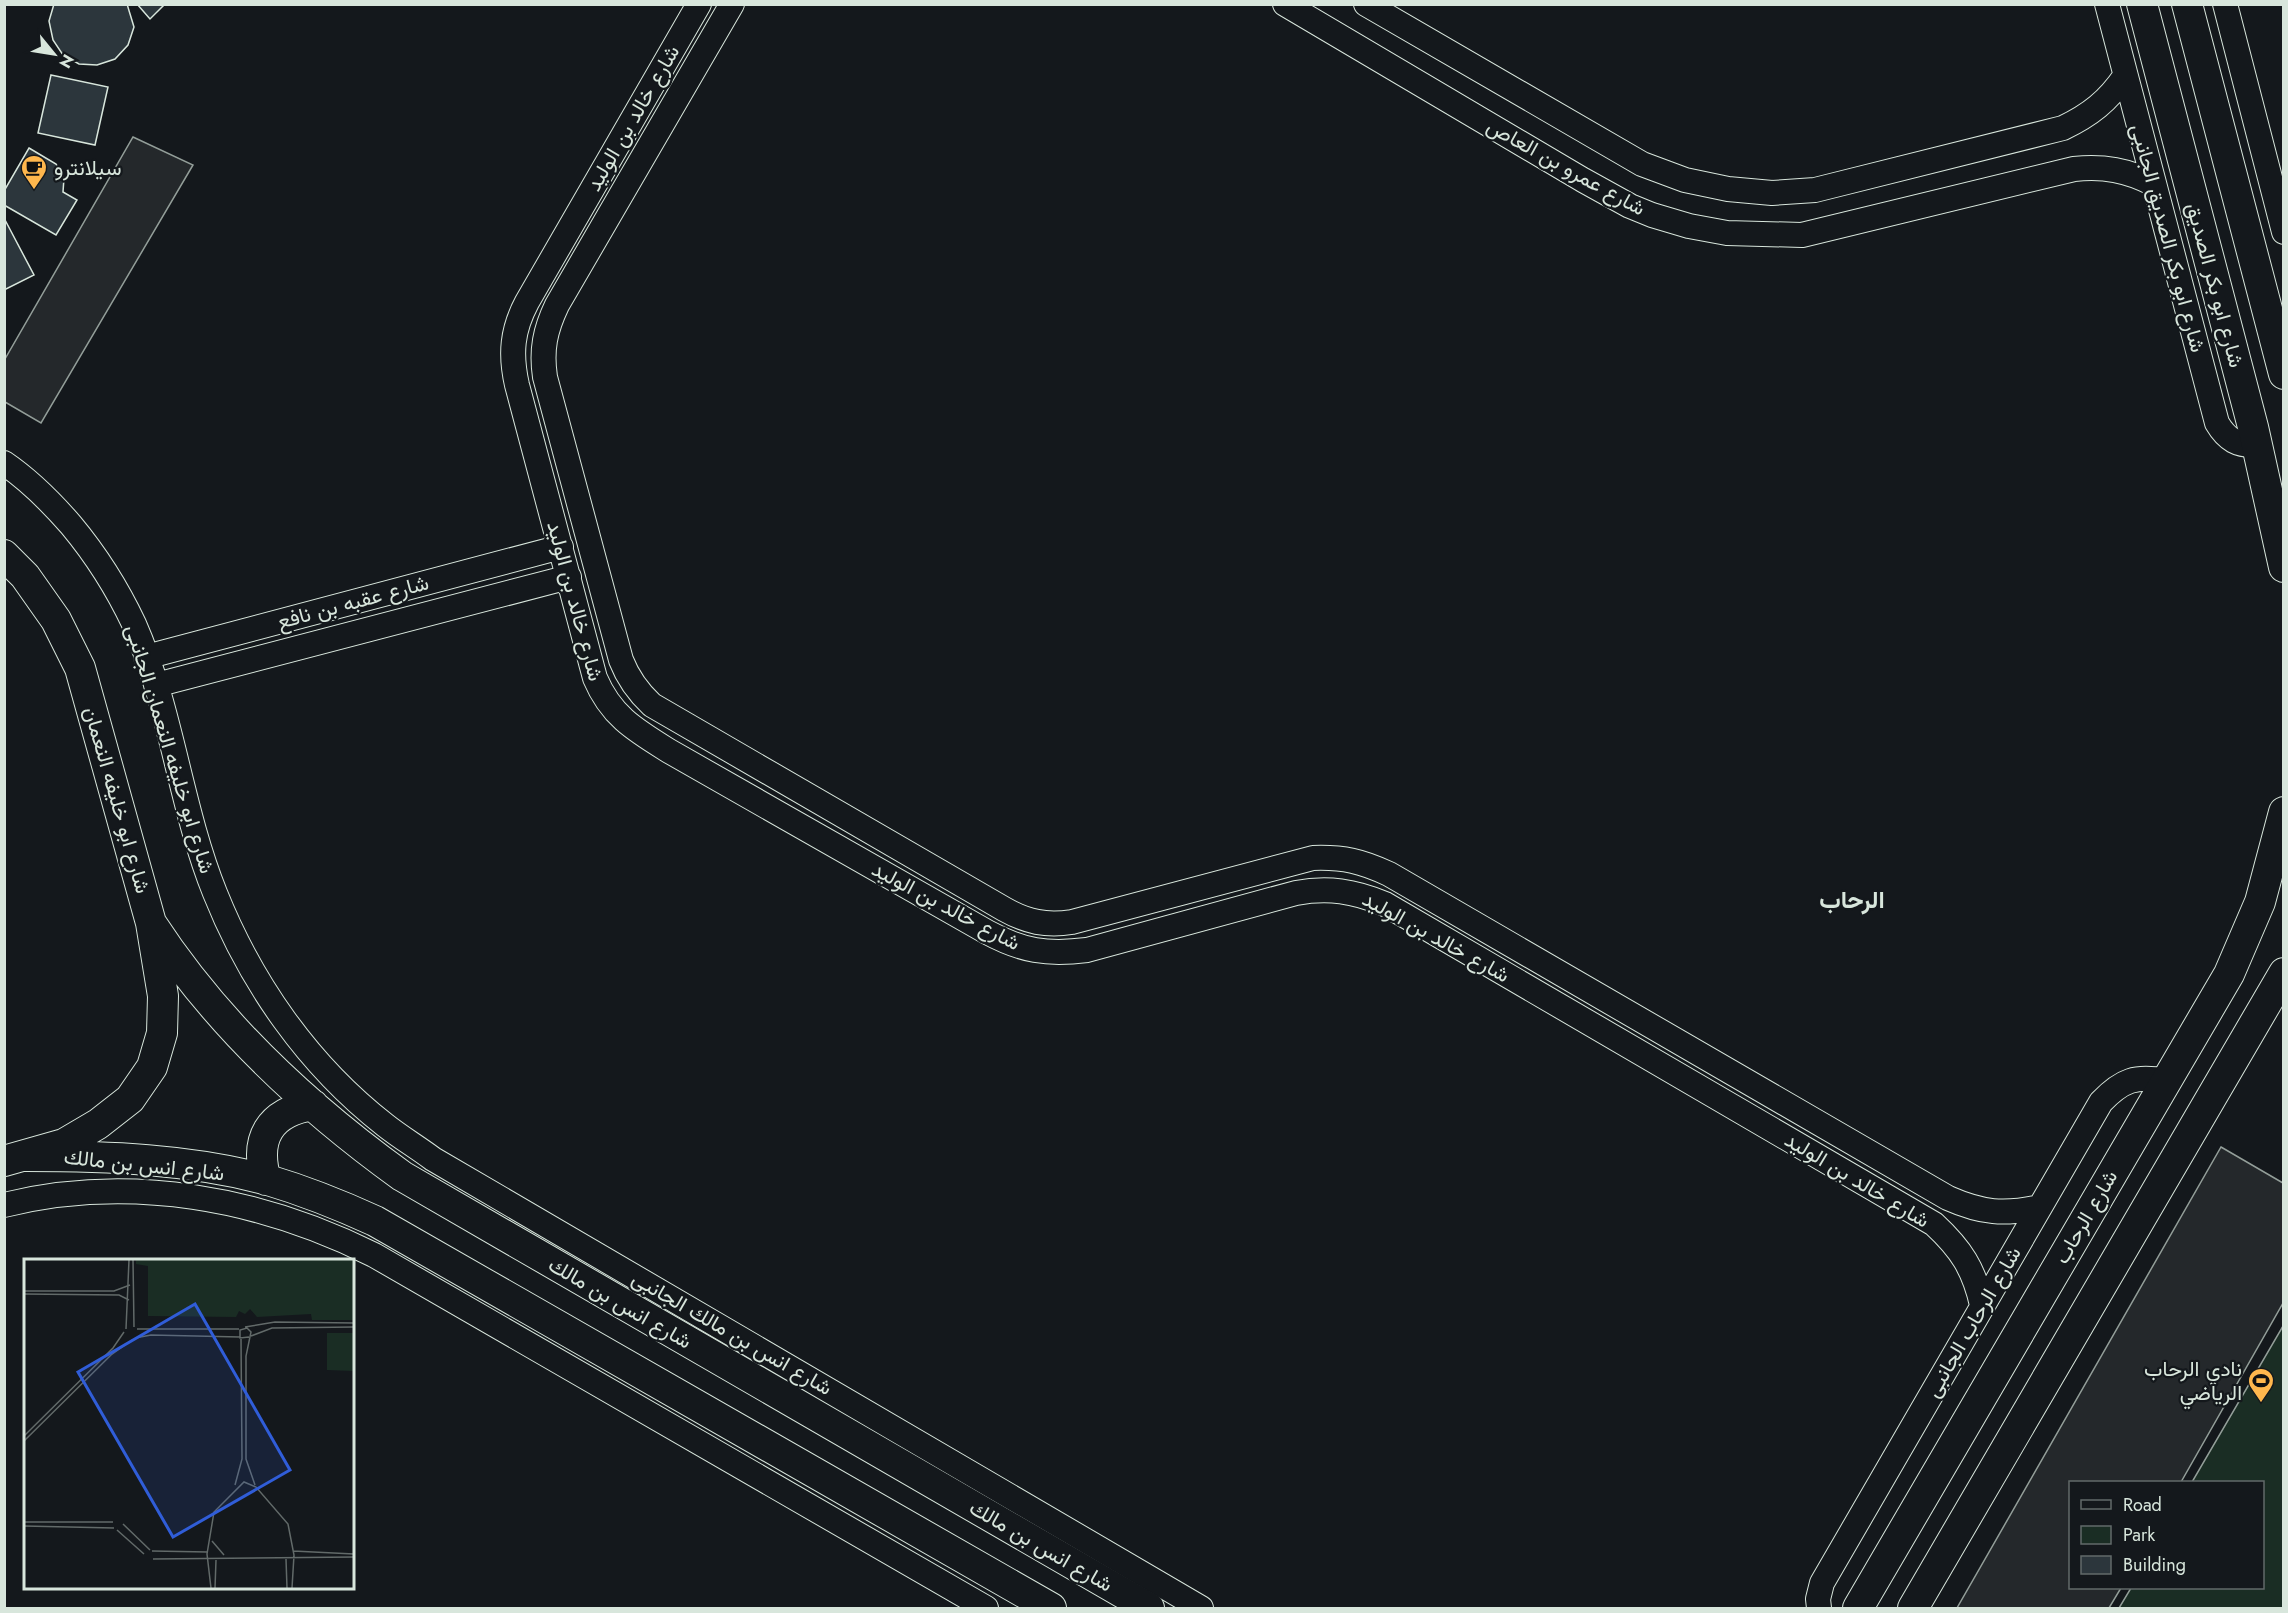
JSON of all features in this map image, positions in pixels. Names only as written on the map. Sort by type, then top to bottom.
[{"type":"street","name":"شارع خالد بن الوليد","points":[[699,4],[518,318],[514,336],[513,366],[595,678],[602,694],[618,716],[634,730],[797,824],[1010,944],[1035,951],[1061,953],[1087,950],[1318,889],[1341,890],[1364,895],[1391,908],[1934,1224],[1952,1240],[1966,1260],[1977,1282],[1982,1305]]},
{"type":"street","name":"شارع خالد بن الوليد","points":[[732,4],[557,305],[548,322],[543,340],[542,359],[545,377],[618,650],[628,677],[639,693],[652,705],[1020,918],[1037,923],[1072,922],[1312,858],[1339,857],[1365,863],[1389,874],[1948,1198],[1970,1208],[1993,1212],[2017,1212],[2040,1207]]},
{"type":"street","name":"شارع عمرو بن العاص","points":[[1285,4],[1630,206],[1689,226],[1727,233],[1802,235],[2074,170],[2095,167],[2135,174],[2154,184]]},
{"type":"street","name":"شارع عمرو بن العاص","points":[[1366,4],[1642,164],[1685,180],[1728,189],[1772,193],[1815,190],[2062,128],[2099,108],[2125,76]]},
{"type":"street","name":"شارع ابو بكر الصديق الجانبى","points":[[2107,4],[2217,423],[2223,434],[2233,442],[2245,446],[2257,446]]},
{"type":"street","name":"شارع ابو بكر الصديق","points":[[2142,4],[2257,446],[2283,567]]},
{"type":"street","name":"شارع ابو بكر الصديق","points":[[2187,4],[2283,374]]},
{"type":"street","points":[[2225,4],[2283,232]]},
{"type":"street","name":"شارع ابو خليفه النعمان الجانبى","points":[[4,463],[38,490],[83,540],[120,595],[156,685],[192,824],[214,891],[234,937],[258,981],[288,1026]]},
{"type":"street","name":"شارع عقبه بن نافع","points":[[146,657],[561,548]]},
{"type":"street","name":"شارع ابو خليفه النعمان","points":[[4,555],[25,576],[56,620],[80,669],[151,923],[163,996],[162,1033],[152,1067],[130,1099],[98,1124],[64,1144],[15,1158]]},
{"type":"street","name":"شارع عقبه بن نافع","points":[[156,685],[569,577]]},
{"type":"street","points":[[797,824],[813,799]]},
{"type":"street","name":"شارع الرحاب","points":[[1858,1608],[2229,974],[2260,902],[2283,812]]},
{"type":"street","points":[[1132,906],[1139,936]]},
{"type":"street","name":"شارع انس بن مالك","points":[[151,923],[177,964],[248,1045],[358,1144],[411,1182],[1149,1608]]},
{"type":"street","points":[[1914,1608],[2283,973]]},
{"type":"street","name":"شارع انس بن مالك الجانبى","points":[[288,1026],[318,1062],[353,1098],[385,1125],[433,1158],[1201,1608]]},
{"type":"street","points":[[1691,1082],[1706,1057]]},
{"type":"street","name":"شارع الرحاب الجانبى","points":[[1819,1608],[1818,1599],[1822,1583],[2101,1102],[2114,1089],[2130,1080],[2149,1077],[2166,1081]]},
{"type":"street","points":[[266,1180],[261,1163],[262,1145],[268,1129],[280,1116],[295,1107],[312,1105]]},
{"type":"street","name":"شارع انس بن مالك","points":[[15,1158],[122,1158],[171,1163],[266,1180],[326,1199],[375,1221],[1051,1608]]},
{"type":"street","points":[[4,1205],[62,1195],[108,1191],[154,1192],[200,1197],[245,1206],[333,1235],[374,1255],[986,1608]]},
{"type":"green space","name":"نادي الرحاب الرياضي","points":[[2283,1326],[2283,1608],[2119,1608],[2130,1589],[2264,1589],[2264,1481],[2193,1481]]},
{"type":"shaded area","points":[[133,137],[193,165],[41,423],[5,402],[5,359]]},
{"type":"shaded area","points":[[2221,1147],[2283,1183],[2283,1303],[2182,1481],[2069,1481],[2069,1589],[2120,1589],[2109,1608],[1957,1608]]},
{"type":"building","points":[[54,4],[127,4],[134,27],[128,45],[115,59],[97,65],[79,64],[63,55],[53,40],[49,21]]},
{"type":"building","points":[[137,4],[165,4],[150,19]]},
{"type":"building","points":[[51,75],[108,87],[95,145],[38,133]]},
{"type":"building","name":"سيلانترو","points":[[29,148],[56,164],[64,178],[63,192],[77,200],[56,235],[4,205],[4,191]]},
{"type":"building","points":[[4,218],[34,275],[4,290]]},
{"type":"place","name":"سيلانترو","points":[[34,191]]},
{"type":"place","name":"نادي الرحاب الرياضي","points":[[2261,1404]]},
{"type":"district","name":"الرحاب","points":[[1852,900]]}]
